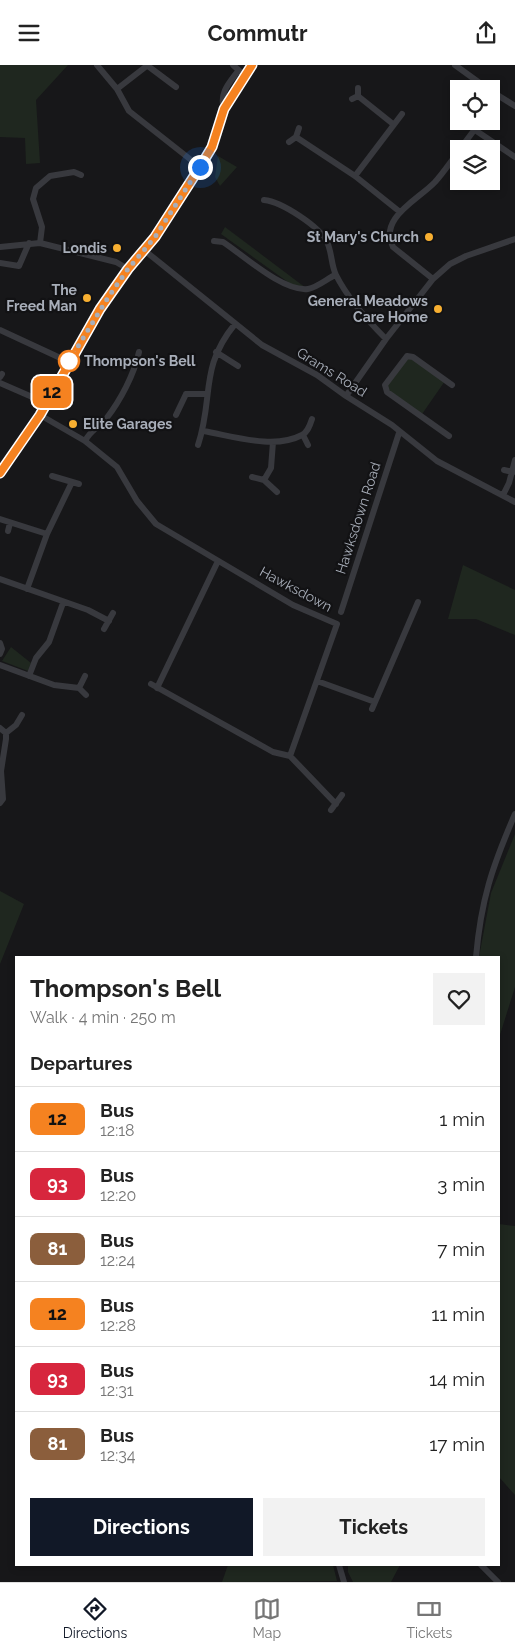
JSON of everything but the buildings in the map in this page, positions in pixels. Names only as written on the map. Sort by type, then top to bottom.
[{"type":"main road","points":[[0,473],[40,415],[69,361],[128,269],[155,237],[200,167],[212,147],[224,109],[241,73],[252,65]]},
{"type":"street","points":[[96,65],[117,89],[129,111],[200,167]]},
{"type":"street","points":[[117,89],[148,65],[176,87]]},
{"type":"street","points":[[233,65],[241,73]]},
{"type":"street","points":[[455,65],[476,80]]},
{"type":"street","points":[[358,88],[355,97],[393,124]]},
{"type":"street","points":[[500,97],[515,107]]},
{"type":"street","points":[[355,176],[402,114]]},
{"type":"street","points":[[289,142],[296,137],[299,127]]},
{"type":"street","points":[[467,140],[474,130]]},
{"type":"street","points":[[476,130],[515,157]]},
{"type":"street","points":[[296,137],[355,176],[400,212]]},
{"type":"street","points":[[433,279],[393,247],[389,240],[389,231],[400,212],[435,182],[450,162]]},
{"type":"street","points":[[40,243],[42,227],[33,199],[36,188],[50,176],[74,172],[81,175]]},
{"type":"street","points":[[264,199],[275,201],[316,228],[324,236],[328,243],[335,275],[358,310],[386,339]]},
{"type":"street","points":[[346,396],[386,339],[433,279],[450,264],[466,256],[515,239]]},
{"type":"street","points":[[214,241],[223,242],[278,280],[297,289],[310,289],[335,275]]},
{"type":"street","points":[[0,263],[19,266],[29,243]]},
{"type":"street","points":[[0,247],[40,243],[116,262],[128,269]]},
{"type":"street","name":"Grams Road","points":[[144,250],[262,345],[317,375],[392,425],[399,433],[437,461],[515,503]]},
{"type":"street","points":[[198,445],[203,431],[207,394],[216,352],[235,324]]},
{"type":"street","points":[[0,330],[69,361]]},
{"type":"street","points":[[85,441],[90,431],[106,419],[136,366],[139,352]]},
{"type":"street","points":[[216,352],[238,366]]},
{"type":"street","points":[[449,436],[387,392],[385,385],[407,356],[413,357],[452,385]]},
{"type":"street","points":[[0,383],[46,403]]},
{"type":"street","points":[[182,386],[186,394]]},
{"type":"street","points":[[186,394],[207,394]]},
{"type":"street","points":[[176,415],[186,394]]},
{"type":"street","name":"Hawksdown","points":[[40,415],[85,441],[117,467],[137,501],[156,524],[293,605],[337,624],[290,755]]},
{"type":"street","points":[[203,431],[274,442],[303,435],[309,428],[312,419]]},
{"type":"street","name":"Hawksdown Road","points":[[340,612],[399,433]]},
{"type":"street","points":[[303,435],[308,445]]},
{"type":"street","points":[[264,480],[271,468],[274,442]]},
{"type":"street","points":[[503,495],[513,472],[515,460]]},
{"type":"street","points":[[504,470],[513,472]]},
{"type":"street","points":[[52,477],[79,484]]},
{"type":"street","points":[[252,477],[264,480],[277,492]]},
{"type":"street","points":[[27,589],[47,534],[72,483]]},
{"type":"street","points":[[0,519],[47,534]]},
{"type":"street","points":[[8,531],[10,523]]},
{"type":"street","points":[[218,561],[154,686],[273,752],[290,755],[336,804]]},
{"type":"street","points":[[0,579],[63,603],[88,610],[109,621]]},
{"type":"street","points":[[372,709],[418,602]]},
{"type":"street","points":[[29,676],[36,658],[49,641],[63,603]]},
{"type":"street","points":[[104,629],[113,613]]},
{"type":"street","points":[[0,643],[2,649],[0,654]]},
{"type":"street","points":[[0,665],[54,685],[79,688],[86,695]]},
{"type":"street","points":[[79,688],[85,676]]},
{"type":"street","points":[[317,681],[375,702]]},
{"type":"street","points":[[0,803],[3,799],[1,780],[6,733],[16,725],[22,715]]},
{"type":"street","points":[[0,728],[6,733]]},
{"type":"street","points":[[331,811],[342,795]]},
{"type":"street","points":[[476,956],[478,926],[486,889],[495,859],[515,814]]},
{"type":"street","points":[[340,1566],[344,1582]]},
{"type":"street","points":[[482,1566],[498,1582]]},
{"type":"shaded area","points":[[0,65],[68,65],[36,100],[40,163],[26,164],[25,138],[0,137]]},
{"type":"shaded area","points":[[218,156],[237,167],[220,186],[215,177]]},
{"type":"shaded area","points":[[225,227],[306,288],[292,285],[221,234]]},
{"type":"shaded area","points":[[407,356],[445,381],[420,417],[385,389]]},
{"type":"shaded area","points":[[463,565],[515,590],[515,635],[476,619],[448,619]]},
{"type":"shaded area","points":[[11,647],[31,663],[28,671],[2,661]]},
{"type":"shaded area","points":[[515,834],[515,987],[500,1035],[500,956],[479,956],[491,893]]},
{"type":"shaded area","points":[[0,891],[24,904],[0,964]]},
{"type":"shaded area","points":[[500,1224],[515,1226],[515,1495],[500,1478]]},
{"type":"shaded area","points":[[228,1566],[333,1566],[337,1581],[222,1582]]},
{"type":"shaded area","points":[[348,1566],[399,1566],[391,1582],[353,1582],[348,1572]]},
{"type":"bus line","name":"12","points":[[0,473],[40,415],[100,309],[135,259],[155,237],[200,167],[216,138],[224,109],[232,93],[252,65]]},
{"type":"place","name":"St Mary's Church","points":[[429,237]]},
{"type":"place","name":"Londis","points":[[117,248]]},
{"type":"place","name":"The Freed Man","points":[[87,298]]},
{"type":"place","name":"General Meadows Care Home","points":[[438,309]]},
{"type":"place","name":"Thompson's Bell","points":[[69,361]]},
{"type":"place","name":"Elite Garages","points":[[73,424]]},
{"type":"route","points":[[69,361],[100,309],[135,259],[155,237],[200,167]]}]
